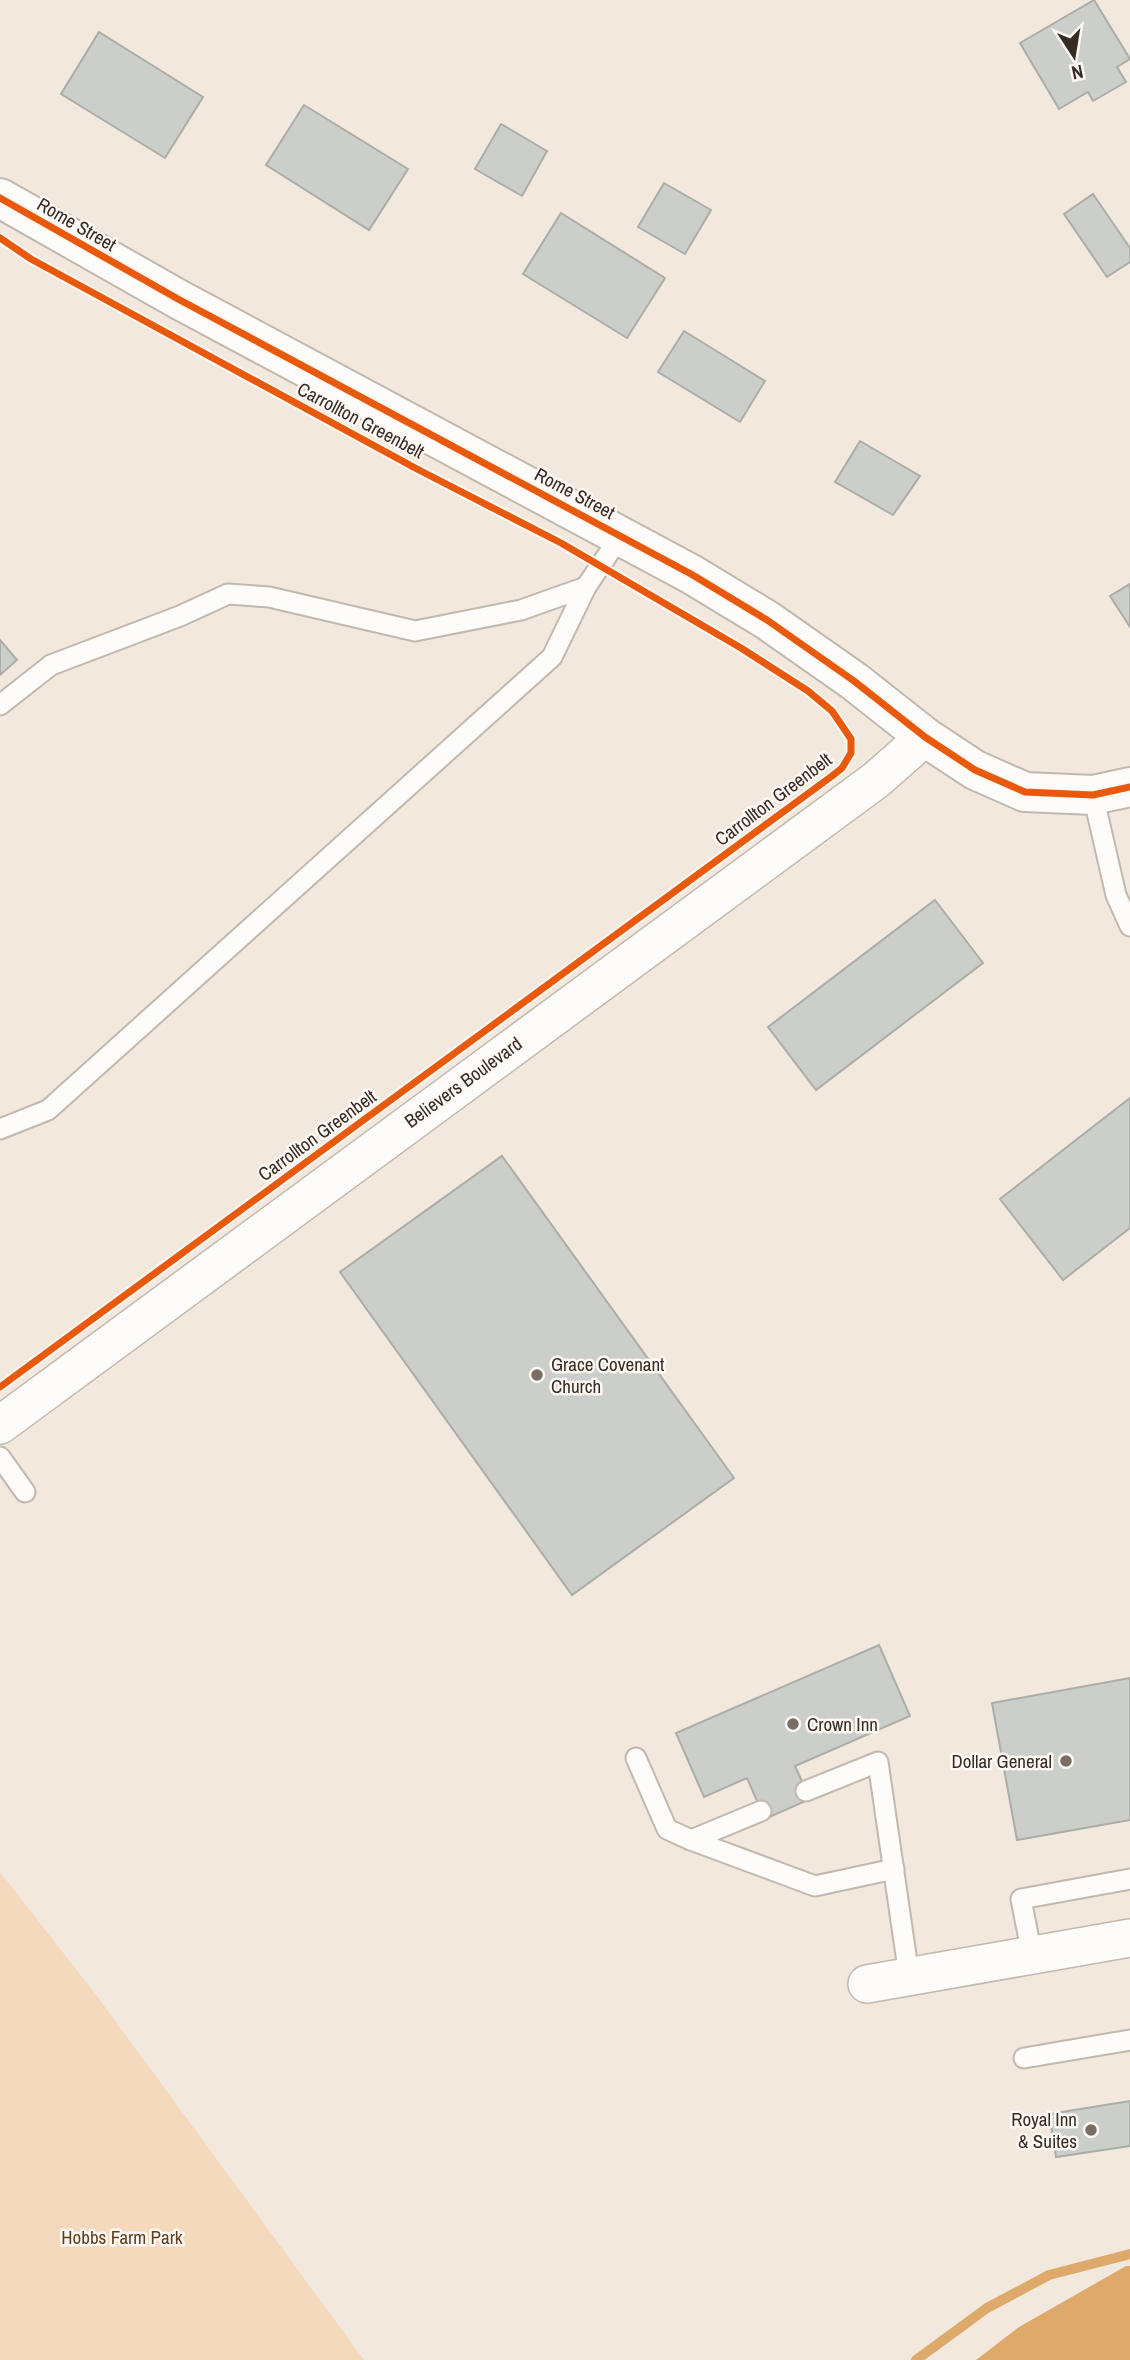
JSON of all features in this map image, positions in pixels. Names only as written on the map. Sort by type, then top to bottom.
[{"type":"street","name":"Rome Street","points":[[0,198],[178,299],[621,535],[767,620],[854,681],[925,737],[975,770],[1024,792],[1093,795],[1130,787]]},
{"type":"street","name":"Believers Boulevard","points":[[0,1425],[876,780],[925,737]]},
{"type":"street","points":[[867,1984],[1130,1938]]},
{"type":"lane","points":[[0,1129],[48,1110],[552,657],[586,587],[621,535]]},
{"type":"lane","points":[[0,705],[51,665],[180,616],[228,594],[269,597],[415,631],[521,610],[586,587]]},
{"type":"lane","points":[[1093,795],[1116,895],[1130,926]]},
{"type":"lane","points":[[0,1457],[25,1492]]},
{"type":"lane","points":[[636,1758],[667,1829],[691,1840],[815,1886],[894,1869]]},
{"type":"lane","points":[[806,1791],[878,1762],[909,1976]]},
{"type":"lane","points":[[691,1840],[761,1811]]},
{"type":"lane","points":[[1032,1955],[1021,1899],[1130,1879]]},
{"type":"lane","points":[[1024,2058],[1130,2040]]},
{"type":"green space","name":"Hobbs Farm Park","points":[[0,1872],[97,1996],[364,2360],[0,2360]]},
{"type":"shaded area","points":[[1130,2266],[1130,2360],[976,2360],[1019,2327]]},
{"type":"building","points":[[1094,0],[1130,59],[1117,67],[1126,82],[1093,101],[1088,92],[1059,109],[1020,43]]},
{"type":"building","points":[[99,32],[203,97],[165,158],[61,94]]},
{"type":"building","points":[[304,105],[408,169],[369,230],[266,165]]},
{"type":"building","points":[[501,124],[547,151],[522,196],[475,169]]},
{"type":"building","points":[[664,183],[711,210],[685,254],[638,227]]},
{"type":"building","points":[[1093,194],[1130,248],[1130,262],[1107,277],[1064,214]]},
{"type":"building","points":[[561,213],[665,278],[627,338],[523,274]]},
{"type":"building","points":[[684,331],[765,381],[740,422],[658,372]]},
{"type":"building","points":[[860,441],[920,476],[893,515],[835,482]]},
{"type":"building","points":[[1130,584],[1130,627],[1110,596]]},
{"type":"building","points":[[0,640],[17,660],[0,675]]},
{"type":"building","points":[[935,900],[983,963],[816,1090],[768,1027]]},
{"type":"building","points":[[1130,1098],[1130,1228],[1063,1280],[1000,1199]]},
{"type":"building","name":"Grace Covenant Church","points":[[502,1156],[734,1478],[572,1595],[340,1272]]},
{"type":"building","name":"Crown Inn","points":[[879,1645],[910,1716],[795,1766],[810,1799],[765,1819],[747,1778],[704,1797],[676,1733]]},
{"type":"building","name":"Dollar General","points":[[1130,1678],[1130,1820],[1017,1840],[992,1703]]},
{"type":"building","name":"Royal Inn & Suites","points":[[1130,2101],[1130,2146],[1056,2157],[1049,2114]]},
{"type":"waterway","points":[[916,2360],[987,2308],[1049,2275],[1130,2254]]},
{"type":"cycle path","name":"Carrollton Greenbelt","points":[[0,198],[178,299],[691,574],[767,620],[854,681],[925,737],[975,770],[1025,792],[1093,795],[1130,787]]},
{"type":"cycle path","name":"Carrollton Greenbelt","points":[[0,238],[31,259],[417,469],[561,543],[741,648],[808,691],[832,711],[851,739],[851,753],[842,768],[832,776],[0,1387]]},
{"type":"place","name":"Grace Covenant Church","points":[[537,1375]]},
{"type":"place","name":"Crown Inn","points":[[793,1724]]},
{"type":"place","name":"Dollar General","points":[[1066,1761]]},
{"type":"place","name":"Royal Inn & Suites","points":[[1091,2130]]}]
